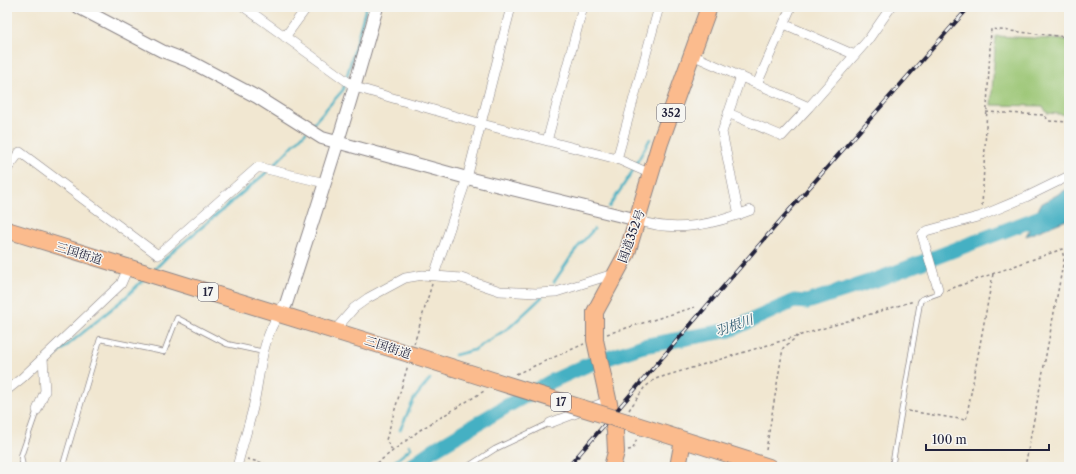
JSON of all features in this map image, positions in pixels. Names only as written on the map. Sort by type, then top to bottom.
[{"type":"highway","name":"国道352号","points":[[612,467],[616,441],[614,423],[595,342],[594,312],[615,277],[627,253],[667,124],[709,7]]},
{"type":"highway","name":"三国街道","points":[[7,230],[335,330],[412,355],[490,385],[627,417],[684,440],[769,467]]},
{"type":"highway","points":[[678,467],[684,440]]},
{"type":"street","points":[[78,7],[162,51],[191,62],[257,97],[322,138],[336,143],[467,178],[661,226],[688,227],[720,221],[751,210]]},
{"type":"street","points":[[244,7],[355,87],[482,124],[617,159],[651,174]]},
{"type":"street","points":[[285,37],[307,7]]},
{"type":"street","points":[[237,467],[264,352],[273,323],[286,304],[355,87],[377,7]]},
{"type":"street","points":[[434,275],[467,178],[511,7]]},
{"type":"street","points":[[547,141],[583,7]]},
{"type":"street","points":[[617,159],[660,7]]},
{"type":"street","points":[[758,84],[792,7]]},
{"type":"street","points":[[728,113],[782,136],[855,56],[891,7]]},
{"type":"street","points":[[784,24],[855,56]]},
{"type":"street","points":[[692,55],[809,108]]},
{"type":"street","points":[[739,215],[722,132],[741,76]]},
{"type":"street","points":[[7,169],[20,152],[158,255],[258,168],[324,183]]},
{"type":"street","points":[[938,291],[922,238],[922,235],[926,231],[981,216],[1026,197],[1069,176]]},
{"type":"street","points":[[7,390],[121,284],[128,268]]},
{"type":"street","points":[[335,330],[354,308],[368,298],[405,278],[423,274],[461,278],[500,290],[536,293],[556,292],[607,276],[615,277]]},
{"type":"street","points":[[37,410],[45,391],[43,358]]},
{"type":"street","points":[[550,422],[607,398]]},
{"type":"lane","points":[[892,467],[920,302],[922,299],[938,291]]},
{"type":"lane","points":[[70,467],[63,465],[100,339],[164,352],[177,318],[227,344],[264,352]]},
{"type":"lane","points":[[23,467],[21,456],[37,410]]},
{"type":"lane","points":[[467,467],[496,449],[550,422]]},
{"type":"path","points":[[981,216],[991,29],[1067,37]]},
{"type":"path","points":[[986,112],[1044,115],[1049,121],[1069,122]]},
{"type":"path","points":[[938,291],[993,274],[1062,249],[1064,259],[1025,467]]},
{"type":"path","points":[[902,410],[966,420],[993,274]]},
{"type":"path","points":[[627,417],[644,388],[655,379],[912,300],[920,302]]},
{"type":"path","points":[[614,333],[695,307]]},
{"type":"path","points":[[766,450],[783,348],[799,335]]},
{"type":"path","points":[[514,376],[595,342]]},
{"type":"path","points":[[372,467],[420,430],[490,385]]},
{"type":"path","points":[[622,452],[633,449],[637,437]]},
{"type":"path","points":[[239,457],[278,467]]},
{"type":"green space","points":[[996,36],[1069,40],[1069,115],[1047,113],[1043,106],[991,105]]},
{"type":"water","points":[[1069,188],[1069,219],[1026,236],[1041,204]]},
{"type":"waterway","points":[[311,126],[343,90],[366,7]]},
{"type":"waterway","points":[[271,168],[306,132]]},
{"type":"waterway","points":[[636,164],[650,139]]},
{"type":"waterway","points":[[609,207],[634,169]]},
{"type":"waterway","points":[[155,269],[170,254],[267,172]]},
{"type":"waterway","name":"羽根川","points":[[409,467],[433,450],[507,406],[552,381],[585,366],[643,346],[730,330],[794,301],[807,302],[881,278],[1069,206]]},
{"type":"waterway","points":[[554,282],[577,248],[594,229]]},
{"type":"waterway","points":[[46,363],[126,297],[145,278]]},
{"type":"waterway","points":[[455,355],[474,350],[510,327],[542,297]]},
{"type":"waterway","points":[[26,380],[41,368]]},
{"type":"waterway","points":[[400,430],[414,399],[430,379]]},
{"type":"waterway","points":[[7,395],[13,391]]},
{"type":"waterway","points":[[388,467],[411,448],[409,445]]},
{"type":"railway","points":[[568,467],[786,214],[969,7]]}]
